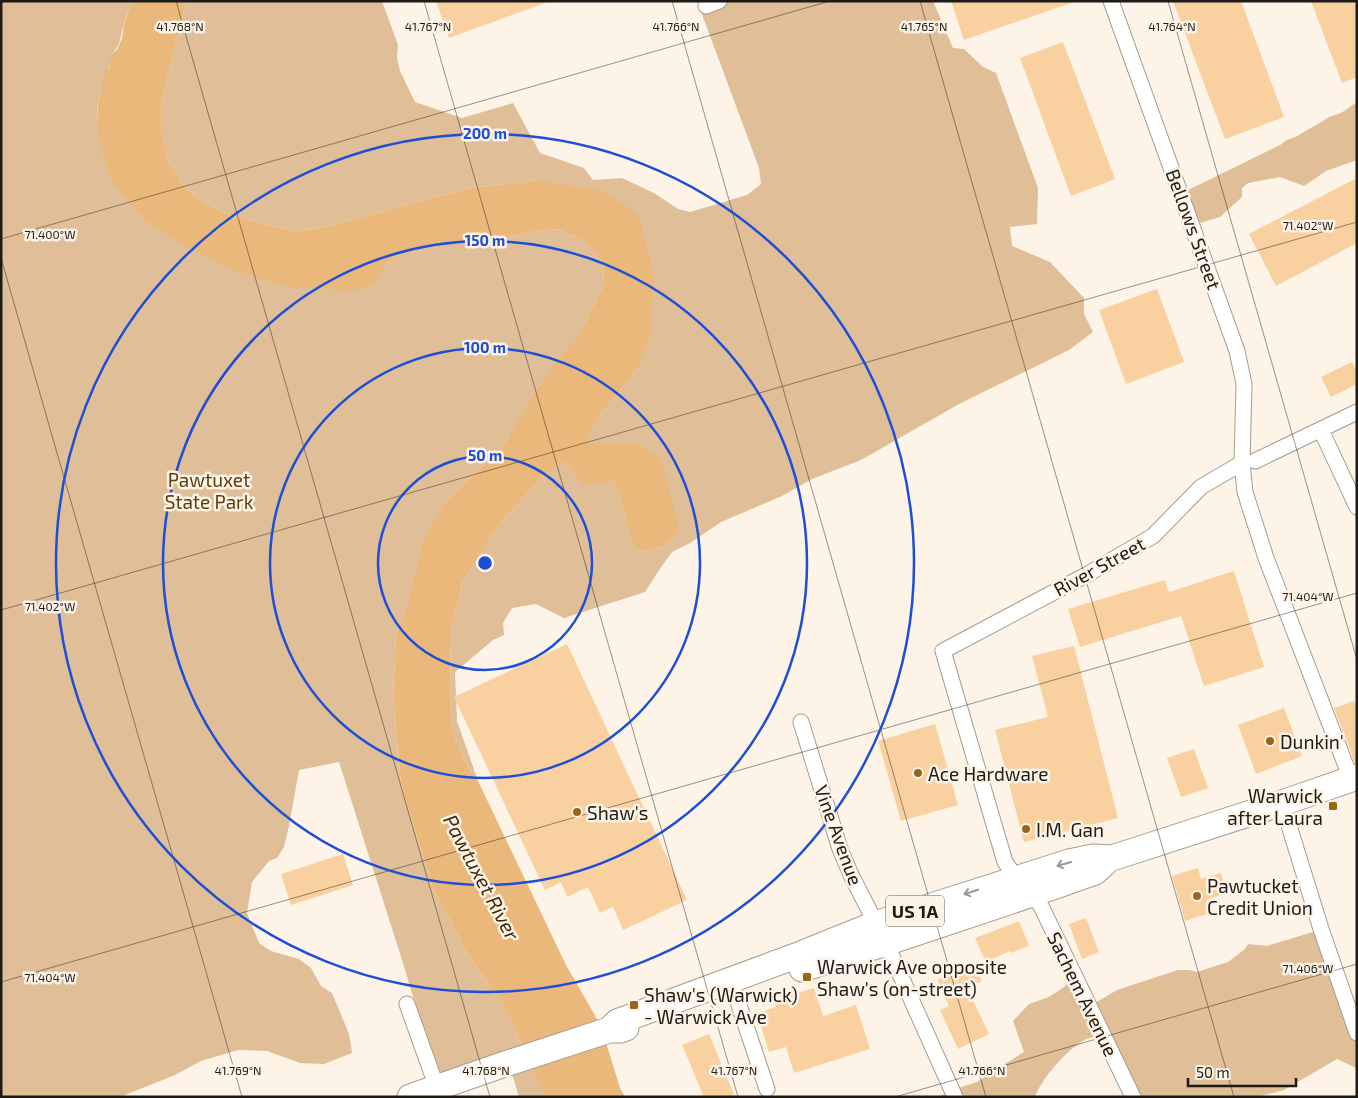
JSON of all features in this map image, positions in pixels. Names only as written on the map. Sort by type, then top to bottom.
[{"type":"main road","name":"US 1A","points":[[607,1031],[617,1022],[793,957],[881,933],[1024,886],[1069,862],[1093,857],[1112,858],[1354,778]]},
{"type":"main road","name":"US 1A","points":[[607,1031],[621,1030],[797,971],[881,933]]},
{"type":"main road","points":[[410,1097],[607,1031]]},
{"type":"street","name":"Bellows Street","points":[[1112,1],[1237,351],[1244,384],[1249,462],[1245,492],[1266,558],[1354,778]]},
{"type":"street","name":"River Street","points":[[943,650],[1088,574],[1153,536],[1201,488],[1249,462],[1357,412]]},
{"type":"street","points":[[1321,430],[1357,507]]},
{"type":"street","name":"Sachem Avenue","points":[[943,650],[1006,862],[1041,906],[1133,1097]]},
{"type":"street","name":"Vine Avenue","points":[[801,722],[840,849],[851,875],[881,933],[955,1097]]},
{"type":"street","points":[[1282,803],[1321,929],[1357,1033]]},
{"type":"street","points":[[735,992],[767,1089]]},
{"type":"street","points":[[407,1004],[437,1088]]},
{"type":"green space","name":"Pawtuxet State Park","points":[[1,1],[132,1],[121,38],[110,56],[108,74],[98,103],[99,132],[111,179],[385,265],[405,251],[435,243],[491,241],[535,231],[558,229],[586,242],[603,263],[604,285],[576,339],[494,456],[446,501],[396,637],[393,696],[401,784],[432,885],[465,950],[508,1012],[526,1057],[546,1097],[519,1097],[509,1064],[439,1084],[403,963],[339,762],[299,770],[284,847],[277,858],[269,861],[252,882],[247,913],[259,943],[271,951],[299,959],[311,968],[321,986],[332,993],[349,1034],[352,1053],[324,1064],[300,1063],[267,1051],[238,1050],[201,1061],[175,1075],[120,1097],[1,1097]]},
{"type":"green space","points":[[186,1],[382,1],[398,45],[397,58],[400,71],[415,102],[462,118],[513,103],[540,153],[584,168],[593,180],[622,178],[654,193],[678,209],[690,212],[747,195],[761,184],[759,168],[700,9],[712,1],[933,1],[953,48],[964,49],[983,67],[996,73],[1038,188],[1037,224],[1010,227],[1012,246],[1050,262],[1084,298],[1084,314],[1093,332],[1069,350],[959,404],[861,460],[812,479],[782,496],[721,522],[690,543],[672,552],[645,592],[564,618],[536,604],[512,608],[503,623],[504,635],[493,640],[455,672],[457,721],[478,781],[464,761],[451,727],[450,634],[462,583],[501,522],[544,476],[558,465],[568,463],[612,480],[618,490],[633,546],[646,552],[663,546],[674,539],[636,444],[592,444],[588,440],[594,423],[637,369],[654,280],[534,181],[470,188],[316,229],[291,231],[229,215],[194,196],[182,184],[168,160],[162,135],[161,105]]},
{"type":"green space","points":[[1357,102],[1357,160],[1326,171],[1304,186],[1280,177],[1248,183],[1242,188],[1242,197],[1220,217],[1193,225],[1182,193],[1282,144]]},
{"type":"green space","points":[[1326,928],[1357,1016],[1357,1078],[1356,1068],[1337,1059],[1284,1090],[1257,1097],[1132,1097],[1100,1035],[1078,1044],[1063,1057],[1049,1073],[1035,1097],[938,1097],[952,1090],[977,1082],[1024,1052],[1013,1021],[1029,1004],[1049,997],[1064,987],[1073,977],[1090,1006],[1117,990],[1178,970],[1197,972],[1228,962],[1245,949],[1248,944],[1267,946]]},
{"type":"water","name":"Pawtuxet River","points":[[132,1],[186,1],[161,105],[162,135],[168,160],[182,184],[194,196],[229,215],[291,231],[316,229],[470,188],[534,181],[596,189],[624,204],[640,218],[654,281],[651,332],[637,369],[594,423],[588,440],[592,444],[636,444],[660,457],[679,527],[674,539],[663,546],[646,552],[633,546],[618,490],[612,480],[583,485],[568,463],[558,465],[544,476],[501,522],[462,583],[450,634],[451,727],[464,761],[478,781],[566,965],[601,1026],[620,1088],[625,1097],[546,1097],[526,1057],[508,1012],[465,950],[432,885],[401,784],[393,696],[396,637],[409,601],[425,537],[446,501],[494,456],[509,437],[553,366],[576,339],[604,285],[603,263],[586,242],[558,229],[535,231],[491,241],[435,243],[405,251],[385,265],[375,284],[355,290],[289,287],[234,270],[186,247],[146,221],[116,187],[111,179],[102,152],[97,125],[98,103],[106,70],[110,68],[109,56],[117,50]]},
{"type":"building","points":[[436,1],[545,1],[545,3],[449,38]]},
{"type":"building","points":[[951,1],[1071,1],[1071,3],[964,40]]},
{"type":"building","points":[[1173,1],[1241,1],[1284,117],[1225,139]]},
{"type":"building","points":[[1311,1],[1357,1],[1357,77],[1342,83]]},
{"type":"building","points":[[1063,42],[1115,179],[1071,196],[1020,58]]},
{"type":"building","points":[[1357,178],[1357,243],[1276,286],[1249,234]]},
{"type":"building","points":[[1157,289],[1184,362],[1126,384],[1099,310]]},
{"type":"building","points":[[1352,362],[1357,371],[1357,384],[1331,397],[1321,377]]},
{"type":"building","points":[[1234,571],[1264,667],[1204,686],[1181,616],[1080,647],[1068,609],[1165,580],[1169,592]]},
{"type":"building","name":"Shaw's","points":[[567,644],[687,900],[623,930],[613,907],[600,913],[588,887],[567,897],[561,882],[545,890],[454,697]]},
{"type":"building","points":[[1074,646],[1118,818],[1024,842],[995,730],[1048,717],[1032,656]]},
{"type":"building","points":[[1354,701],[1357,707],[1357,763],[1355,763],[1334,708]]},
{"type":"building","name":"Dunkin'","points":[[1284,708],[1302,756],[1256,774],[1238,725]]},
{"type":"building","name":"Ace Hardware","points":[[935,724],[958,805],[901,821],[878,741]]},
{"type":"building","points":[[1194,749],[1208,788],[1181,797],[1167,758]]},
{"type":"building","points":[[343,854],[353,885],[291,905],[281,874]]},
{"type":"building","name":"Pawtucket Credit Union","points":[[1198,868],[1201,879],[1221,873],[1227,893],[1206,900],[1210,913],[1185,921],[1172,876]]},
{"type":"building","points":[[1086,918],[1099,952],[1082,959],[1069,924]]},
{"type":"building","points":[[1019,921],[1029,946],[1011,953],[1010,951],[986,962],[975,938]]},
{"type":"building","points":[[974,963],[982,981],[967,988],[989,1034],[958,1049],[940,1010],[949,1006],[937,980]]},
{"type":"building","points":[[814,988],[823,1016],[856,1005],[870,1049],[794,1073],[786,1047],[769,1052],[757,1013],[776,1007],[774,1000]]},
{"type":"building","points":[[709,1034],[735,1097],[704,1097],[682,1045]]},
{"type":"place","name":"Dunkin'","points":[[1270,741]]},
{"type":"place","name":"Ace Hardware","points":[[918,773]]},
{"type":"place","name":"Warwick after Laura","points":[[1333,806]]},
{"type":"place","name":"Shaw's","points":[[577,812]]},
{"type":"place","name":"I.M. Gan","points":[[1026,829]]},
{"type":"place","name":"Pawtucket Credit Union","points":[[1197,896]]},
{"type":"place","name":"Warwick Ave opposite Shaw's (on-street)","points":[[807,977]]},
{"type":"place","name":"Shaw's (Warwick) - Warwick Ave","points":[[634,1005]]}]
